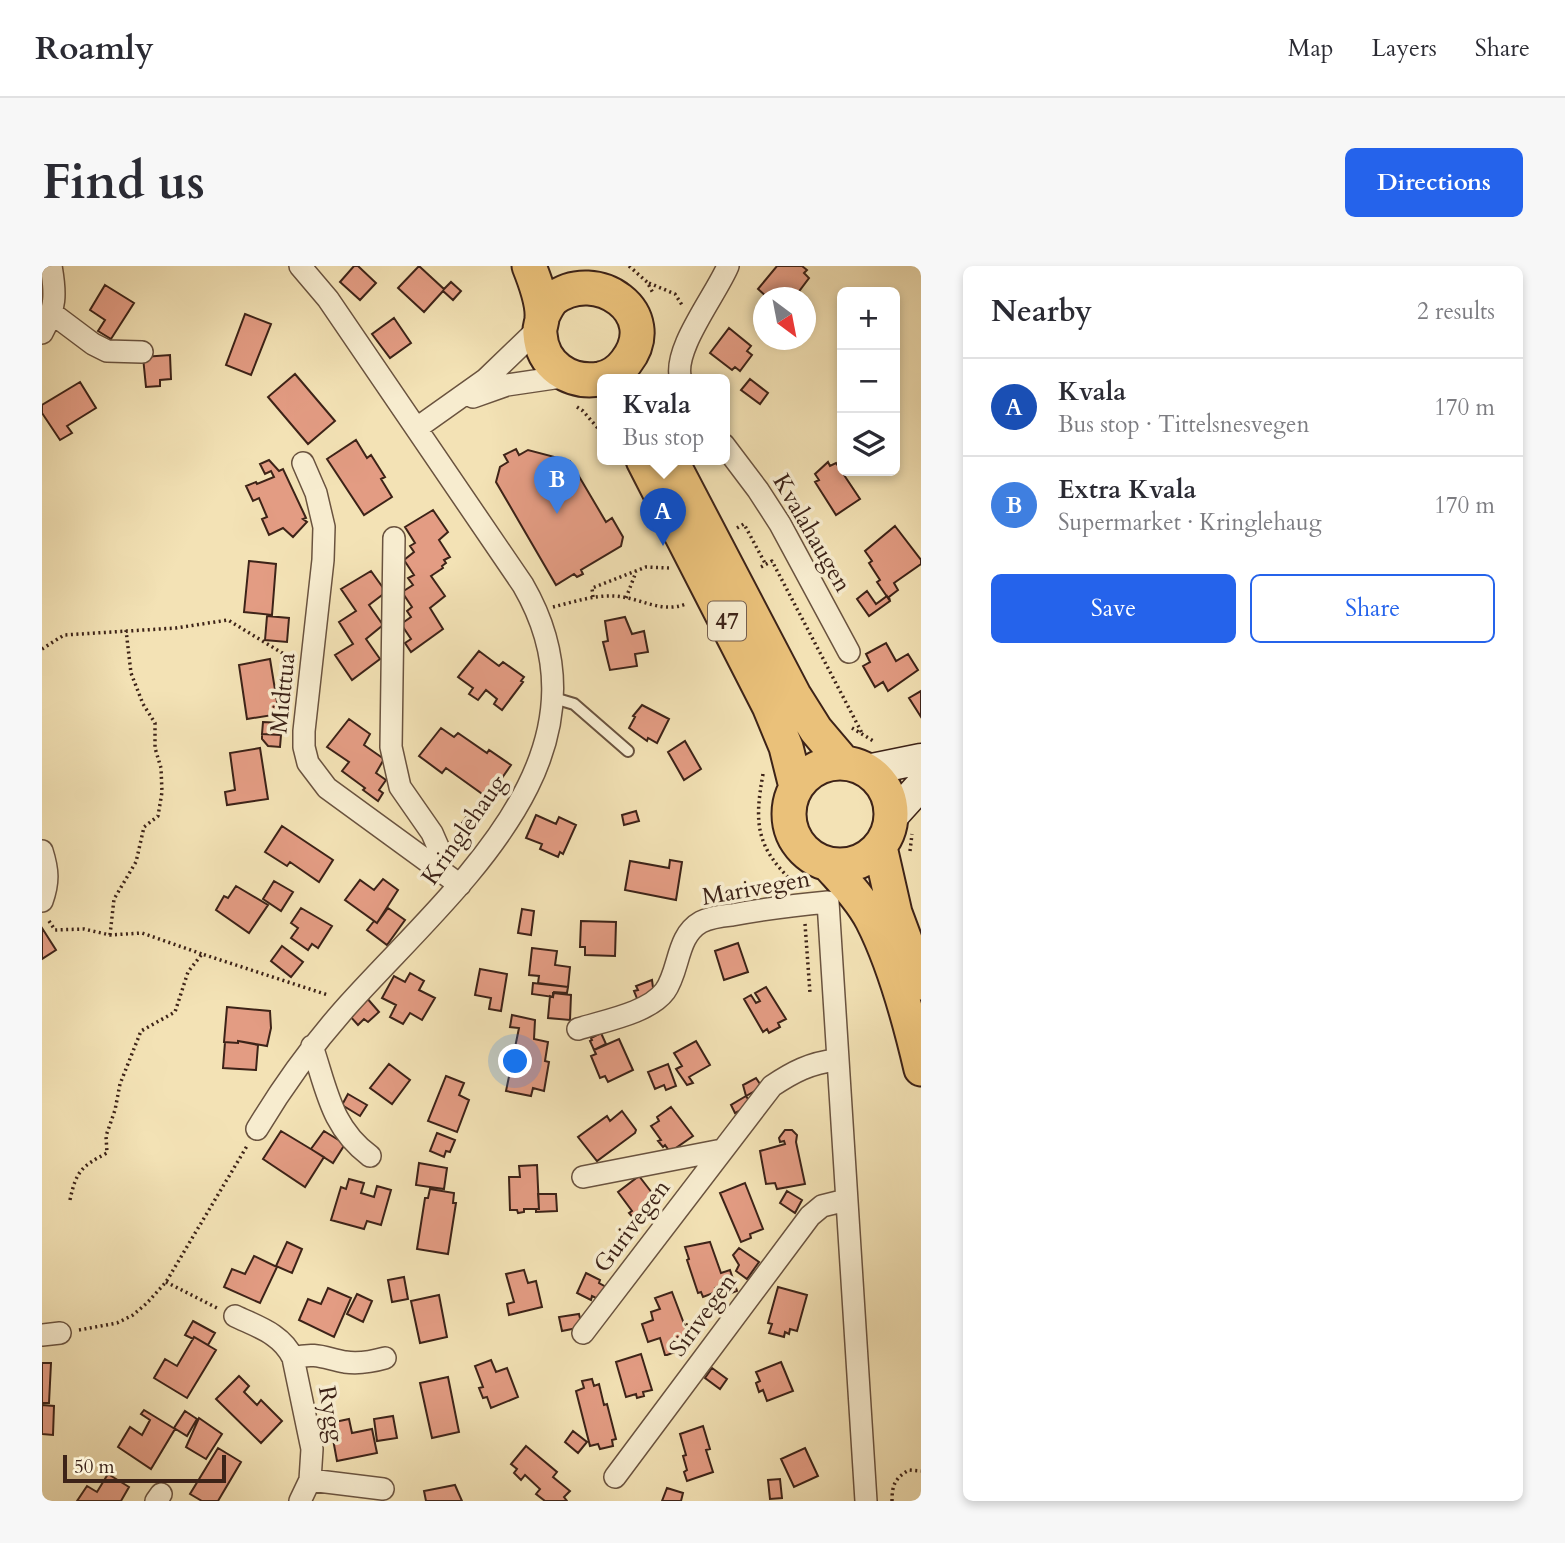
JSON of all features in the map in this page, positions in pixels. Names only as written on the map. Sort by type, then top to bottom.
[{"type":"main road","points":[[529,266],[534,279],[546,355],[555,368],[581,390],[597,382]]},
{"type":"main road","points":[[541,322],[552,300],[565,289],[583,283],[590,275],[617,292],[629,304],[636,319],[638,337],[636,367],[621,369],[612,374]]},
{"type":"main road","name":"47","points":[[646,465],[769,706],[786,747],[796,787],[788,819],[792,835],[801,849],[813,859],[829,865],[856,896],[871,919],[886,953],[921,1069]]},
{"type":"main road","name":"47","points":[[674,465],[794,695],[816,730],[855,766],[881,783],[889,799],[899,838],[895,913],[921,983]]},
{"type":"main road","points":[[796,787],[808,773],[825,765],[855,766],[921,759]]},
{"type":"main road","points":[[829,865],[848,866],[866,859],[899,838],[921,785]]},
{"type":"street","points":[[42,333],[52,314],[55,298],[51,266]]},
{"type":"street","name":"Kringlehaug","points":[[257,1129],[312,1046],[350,1002],[444,905],[496,840],[537,769],[551,720],[554,698],[551,656],[538,610],[328,299],[300,266]]},
{"type":"street","points":[[679,374],[680,357],[688,337],[720,286],[728,266]]},
{"type":"street","points":[[52,314],[107,351],[142,352]]},
{"type":"street","points":[[417,428],[492,374],[541,322]]},
{"type":"street","points":[[454,403],[507,385],[581,390]]},
{"type":"street","name":"Kvalahaugen","points":[[730,453],[780,524],[849,652]]},
{"type":"street","name":"Midttua","points":[[303,463],[316,493],[324,527],[324,560],[304,731],[308,763],[327,788],[460,885]]},
{"type":"street","points":[[394,538],[391,747],[400,787],[432,833],[439,849],[438,868]]},
{"type":"street","points":[[42,851],[48,871],[44,909]]},
{"type":"street","name":"Marivegen","points":[[578,1029],[643,1008],[655,1000],[664,992],[670,981],[689,932],[700,923],[758,910],[828,902],[836,1060]]},
{"type":"street","points":[[312,1046],[336,1119],[347,1136],[370,1156]]},
{"type":"street","points":[[836,1060],[866,1501]]},
{"type":"street","name":"Gurivegen","points":[[583,1333],[772,1086],[801,1067],[836,1060]]},
{"type":"street","name":"Gurivegen","points":[[583,1177],[722,1150]]},
{"type":"street","name":"Sirivegen","points":[[615,1478],[810,1216],[822,1206],[846,1200]]},
{"type":"street","name":"Rygg","points":[[235,1316],[277,1336],[287,1345],[293,1358],[312,1449],[310,1480],[300,1501]]},
{"type":"street","name":"Rygg","points":[[293,1358],[321,1355],[344,1362],[366,1363],[385,1358]]},
{"type":"street","points":[[310,1480],[383,1489]]},
{"type":"lane","points":[[554,698],[575,704],[628,751]]},
{"type":"path","points":[[647,282],[675,295],[686,313]]},
{"type":"path","points":[[581,390],[583,411],[597,427]]},
{"type":"path","points":[[730,532],[744,524],[764,566],[772,561],[864,737]]},
{"type":"path","points":[[593,597],[593,588],[646,567],[672,568],[665,556]]},
{"type":"path","points":[[626,598],[636,572]]},
{"type":"path","points":[[538,610],[593,597],[616,596],[663,608],[677,608],[689,603]]},
{"type":"path","points":[[42,649],[64,635],[176,628],[228,620],[312,671]]},
{"type":"path","points":[[110,935],[114,900],[136,862],[144,827],[158,816],[162,792],[161,768],[155,748],[155,723],[143,704],[131,673],[126,631]]},
{"type":"path","points":[[765,765],[757,809],[760,832],[767,853],[797,886],[803,905],[810,995]]},
{"type":"path","points":[[44,909],[55,930],[84,929],[110,935],[142,933],[350,1002]]},
{"type":"path","points":[[70,1200],[74,1183],[83,1165],[107,1153],[106,1136],[120,1084],[141,1031],[175,1012],[188,972],[202,954]]},
{"type":"path","points":[[51,1334],[117,1323],[133,1315],[166,1282],[257,1129]]},
{"type":"path","points":[[166,1282],[235,1316]]},
{"type":"path","points":[[892,1501],[893,1485],[897,1478],[909,1470],[921,1471]]},
{"type":"building","points":[[354,266],[358,266],[376,283],[360,300],[340,282]]},
{"type":"building","points":[[419,266],[444,289],[451,282],[461,291],[453,300],[443,291],[424,312],[398,288]]},
{"type":"building","points":[[777,266],[802,266],[807,270],[804,273],[809,278],[802,287],[760,287]]},
{"type":"building","points":[[105,285],[134,303],[111,339],[98,331],[105,320],[90,310]]},
{"type":"building","points":[[245,314],[271,324],[251,375],[226,365]]},
{"type":"building","points":[[394,318],[411,343],[390,358],[372,334]]},
{"type":"building","points":[[729,328],[751,346],[747,351],[752,355],[740,371],[735,367],[732,370],[710,353]]},
{"type":"building","points":[[170,355],[171,379],[160,380],[160,386],[146,387],[143,357]]},
{"type":"building","points":[[295,374],[335,421],[308,444],[268,397]]},
{"type":"building","points":[[750,379],[768,393],[760,404],[741,390]]},
{"type":"building","points":[[80,382],[96,408],[67,426],[72,433],[60,440],[42,413],[42,405]]},
{"type":"building","points":[[356,440],[367,458],[371,455],[385,477],[381,479],[392,497],[364,515],[327,459]]},
{"type":"building","points":[[516,449],[519,455],[528,450],[570,461],[606,522],[612,518],[623,537],[621,546],[581,570],[583,574],[577,577],[574,574],[556,585],[496,482],[500,467],[508,462],[504,455]]},
{"type":"building","points":[[269,460],[279,471],[283,469],[306,518],[303,519],[307,522],[293,537],[283,528],[269,535],[262,519],[267,517],[259,498],[253,501],[246,486],[274,477],[271,471],[265,474],[260,464]]},
{"type":"building","points":[[828,462],[830,466],[836,463],[837,476],[845,476],[860,499],[836,515],[815,482],[819,480],[815,474]]},
{"type":"building","points":[[433,510],[448,532],[439,540],[450,557],[444,560],[446,563],[443,568],[431,576],[445,596],[430,608],[443,629],[411,652],[405,643],[411,639],[401,624],[411,617],[407,611],[412,607],[402,592],[413,585],[408,578],[414,575],[404,560],[414,552],[410,546],[415,543],[405,527]]},
{"type":"building","points":[[895,526],[921,560],[921,564],[894,583],[898,590],[889,597],[890,601],[877,582],[880,580],[865,551]]},
{"type":"building","points":[[249,561],[276,564],[272,615],[244,612]]},
{"type":"building","points":[[371,571],[386,592],[369,605],[383,625],[366,639],[380,659],[352,680],[335,655],[353,644],[339,622],[356,611],[341,589]]},
{"type":"building","points":[[867,591],[876,604],[887,596],[890,601],[869,616],[857,599]]},
{"type":"building","points":[[267,616],[289,618],[287,642],[265,640]]},
{"type":"building","points":[[625,617],[632,634],[644,631],[648,652],[635,654],[637,666],[610,670],[603,642],[608,641],[605,621]]},
{"type":"building","points":[[886,643],[896,661],[908,654],[918,670],[888,691],[883,682],[875,687],[863,666],[870,662],[866,654]]},
{"type":"building","points":[[479,651],[499,666],[503,662],[524,677],[502,710],[494,704],[497,699],[486,690],[478,700],[469,694],[473,688],[458,677]]},
{"type":"building","points":[[270,659],[279,714],[247,719],[239,665]]},
{"type":"building","points":[[921,691],[921,717],[909,698]]},
{"type":"building","points":[[642,705],[669,719],[657,743],[648,738],[647,741],[629,728],[635,717],[633,716]]},
{"type":"building","points":[[349,719],[370,734],[364,745],[384,759],[376,773],[386,780],[379,790],[383,793],[378,801],[342,771],[349,762],[327,747]]},
{"type":"building","points":[[263,722],[282,723],[281,735],[262,734]]},
{"type":"building","points":[[441,728],[454,737],[458,733],[487,753],[489,750],[511,765],[488,798],[446,768],[442,773],[419,756]]},
{"type":"building","points":[[262,734],[281,735],[280,747],[268,746],[262,739]]},
{"type":"building","points":[[685,741],[701,769],[684,780],[668,752]]},
{"type":"building","points":[[260,748],[268,799],[227,805],[225,792],[235,790],[230,753]]},
{"type":"building","points":[[636,811],[639,821],[624,825],[622,815]]},
{"type":"building","points":[[469,813],[479,819],[472,829],[462,823]]},
{"type":"building","points":[[536,815],[556,824],[559,817],[576,825],[563,854],[560,852],[558,857],[540,849],[542,844],[526,838]]},
{"type":"building","points":[[282,826],[333,860],[319,882],[290,862],[287,866],[265,852]]},
{"type":"building","points":[[670,860],[682,862],[676,900],[625,890],[630,861],[669,868]]},
{"type":"building","points":[[383,879],[398,890],[377,923],[345,900],[360,880],[374,890]]},
{"type":"building","points":[[274,881],[293,892],[281,911],[263,899]]},
{"type":"building","points":[[236,886],[268,905],[249,933],[216,910],[224,896],[228,898]]},
{"type":"building","points":[[301,908],[332,926],[318,948],[312,944],[308,950],[291,938],[298,928],[291,923]]},
{"type":"building","points":[[388,908],[405,920],[387,945],[367,930],[374,921],[377,923]]},
{"type":"building","points":[[522,909],[534,911],[531,935],[518,933]]},
{"type":"building","points":[[581,921],[616,922],[615,956],[585,955],[585,947],[580,947]]},
{"type":"building","points":[[42,928],[56,950],[42,959]]},
{"type":"building","points":[[738,943],[748,972],[724,980],[715,951]]},
{"type":"building","points":[[282,946],[303,962],[291,977],[271,961]]},
{"type":"building","points":[[532,948],[557,951],[555,965],[570,967],[568,987],[538,983],[539,976],[529,975]]},
{"type":"building","points":[[480,969],[507,974],[501,1011],[489,1009],[491,998],[475,995]]},
{"type":"building","points":[[410,973],[424,981],[419,990],[435,998],[422,1020],[410,1013],[403,1024],[390,1017],[396,1005],[382,998],[394,976],[405,982]]},
{"type":"building","points":[[652,980],[654,995],[638,1001],[634,991],[638,990],[636,986]]},
{"type":"building","points":[[533,983],[568,987],[567,993],[554,992],[553,997],[532,994]]},
{"type":"building","points":[[766,987],[786,1019],[778,1023],[780,1027],[769,1033],[767,1029],[763,1032],[744,999],[751,995],[756,1003],[760,1001],[755,993]]},
{"type":"building","points":[[553,993],[571,995],[570,1020],[548,1018],[550,996],[553,997]]},
{"type":"building","points":[[366,997],[379,1012],[368,1022],[364,1019],[358,1025],[349,1015]]},
{"type":"building","points":[[227,1007],[270,1011],[271,1028],[267,1046],[238,1041],[224,1042]]},
{"type":"building","points":[[512,1015],[535,1020],[534,1039],[548,1042],[545,1061],[549,1062],[544,1091],[533,1088],[531,1096],[506,1091],[519,1028],[510,1027]]},
{"type":"building","points":[[601,1033],[606,1044],[594,1050],[591,1038]]},
{"type":"building","points":[[619,1039],[633,1070],[608,1082],[605,1076],[600,1078],[591,1056],[596,1054],[594,1050]]},
{"type":"building","points":[[238,1041],[258,1045],[256,1070],[223,1068],[225,1042]]},
{"type":"building","points":[[696,1041],[710,1065],[689,1077],[693,1083],[687,1085],[676,1069],[682,1066],[674,1053]]},
{"type":"building","points":[[389,1064],[410,1080],[392,1104],[370,1088]]},
{"type":"building","points":[[668,1064],[676,1086],[666,1090],[664,1085],[655,1089],[648,1072]]},
{"type":"building","points":[[446,1076],[464,1083],[459,1095],[469,1100],[457,1132],[428,1121]]},
{"type":"building","points":[[756,1078],[762,1087],[746,1096],[743,1085]]},
{"type":"building","points":[[348,1094],[367,1105],[360,1116],[342,1105]]},
{"type":"building","points":[[746,1096],[751,1104],[735,1113],[731,1105]]},
{"type":"building","points":[[671,1107],[693,1136],[670,1152],[658,1141],[661,1140],[651,1126],[659,1121],[657,1117]]},
{"type":"building","points":[[622,1111],[636,1130],[635,1133],[597,1161],[578,1137],[607,1116],[610,1121]]},
{"type":"building","points":[[785,1130],[792,1130],[797,1135],[796,1142],[805,1184],[777,1189],[775,1183],[766,1184],[760,1151],[785,1144],[784,1141],[780,1142],[779,1138]]},
{"type":"building","points":[[281,1131],[324,1157],[305,1187],[263,1159]]},
{"type":"building","points":[[324,1131],[345,1144],[333,1163],[311,1149]]},
{"type":"building","points":[[437,1133],[455,1140],[450,1152],[446,1151],[444,1157],[430,1151]]},
{"type":"building","points":[[419,1163],[447,1168],[444,1189],[416,1185]]},
{"type":"building","points":[[537,1165],[539,1209],[524,1209],[524,1212],[518,1213],[517,1210],[510,1210],[509,1177],[520,1177],[519,1166]]},
{"type":"building","points":[[639,1176],[659,1202],[636,1221],[618,1192]]},
{"type":"building","points":[[349,1179],[364,1183],[361,1193],[374,1197],[377,1186],[391,1190],[381,1225],[367,1221],[364,1229],[331,1220],[341,1187],[346,1189]]},
{"type":"building","points":[[745,1183],[763,1229],[750,1234],[751,1238],[741,1242],[720,1193]]},
{"type":"building","points":[[430,1189],[454,1193],[453,1203],[456,1203],[448,1254],[417,1249],[425,1198],[428,1198]]},
{"type":"building","points":[[787,1191],[802,1200],[795,1213],[780,1203]]},
{"type":"building","points":[[538,1194],[556,1194],[557,1211],[536,1212],[536,1209],[539,1209]]},
{"type":"building","points":[[287,1242],[302,1249],[292,1273],[276,1266]]},
{"type":"building","points":[[710,1242],[721,1273],[730,1270],[737,1291],[726,1295],[722,1285],[715,1288],[716,1292],[703,1297],[701,1292],[698,1293],[685,1247]]},
{"type":"building","points":[[739,1248],[759,1262],[747,1279],[736,1271],[739,1265],[733,1255]]},
{"type":"building","points":[[254,1256],[277,1267],[260,1303],[224,1287],[232,1269],[245,1274]]},
{"type":"building","points":[[524,1270],[528,1283],[536,1281],[542,1307],[509,1315],[507,1304],[514,1302],[506,1274]]},
{"type":"building","points":[[586,1273],[600,1280],[599,1283],[606,1287],[600,1300],[592,1296],[591,1300],[577,1293]]},
{"type":"building","points":[[404,1277],[408,1299],[392,1302],[388,1280]]},
{"type":"building","points":[[778,1287],[807,1295],[797,1331],[790,1329],[789,1334],[785,1332],[784,1337],[769,1333],[772,1324],[768,1323]]},
{"type":"building","points":[[328,1288],[351,1298],[334,1337],[299,1320],[308,1299],[321,1304]]},
{"type":"building","points":[[672,1292],[689,1337],[678,1341],[681,1350],[665,1355],[660,1338],[648,1342],[642,1324],[653,1320],[651,1312],[660,1309],[655,1298]]},
{"type":"building","points":[[357,1294],[372,1301],[363,1322],[347,1314]]},
{"type":"building","points":[[439,1295],[447,1337],[420,1343],[411,1301]]},
{"type":"building","points":[[579,1314],[582,1327],[562,1331],[559,1317]]},
{"type":"building","points":[[193,1321],[215,1333],[208,1345],[185,1335]]},
{"type":"building","points":[[194,1337],[216,1350],[187,1398],[154,1378],[165,1359],[177,1366]]},
{"type":"building","points":[[641,1354],[652,1390],[643,1392],[644,1396],[637,1398],[636,1394],[626,1397],[616,1362]]},
{"type":"building","points":[[491,1360],[496,1372],[507,1368],[518,1397],[491,1408],[487,1397],[483,1398],[479,1388],[483,1387],[475,1366]]},
{"type":"building","points":[[781,1362],[793,1391],[767,1401],[763,1390],[759,1392],[756,1383],[760,1381],[756,1372]]},
{"type":"building","points":[[42,1363],[51,1363],[49,1403],[42,1403]]},
{"type":"building","points":[[712,1368],[727,1379],[720,1389],[705,1378]]},
{"type":"building","points":[[239,1376],[249,1386],[244,1392],[257,1405],[261,1400],[282,1421],[261,1443],[216,1399]]},
{"type":"building","points":[[448,1377],[459,1432],[432,1438],[420,1383]]},
{"type":"building","points":[[592,1379],[594,1386],[599,1384],[604,1405],[607,1404],[616,1439],[612,1440],[613,1446],[600,1449],[598,1444],[590,1446],[576,1391],[584,1388],[582,1381]]},
{"type":"building","points":[[42,1405],[54,1406],[53,1435],[42,1434]]},
{"type":"building","points":[[144,1410],[175,1429],[151,1469],[118,1447],[130,1427],[142,1435],[150,1420],[141,1414]]},
{"type":"building","points":[[185,1411],[197,1419],[187,1436],[174,1428]]},
{"type":"building","points":[[393,1416],[397,1438],[377,1441],[374,1419]]},
{"type":"building","points":[[199,1418],[222,1434],[206,1459],[186,1447]]},
{"type":"building","points":[[349,1419],[352,1433],[372,1429],[377,1453],[337,1461],[330,1423]]},
{"type":"building","points":[[703,1426],[710,1449],[706,1450],[713,1472],[687,1481],[683,1456],[686,1455],[680,1434]]},
{"type":"building","points":[[573,1431],[587,1442],[578,1453],[565,1442]]},
{"type":"building","points":[[526,1446],[557,1472],[553,1477],[570,1491],[564,1497],[567,1501],[545,1501],[536,1494],[540,1489],[525,1475],[521,1480],[514,1473],[517,1469],[511,1464]]},
{"type":"building","points":[[218,1448],[241,1462],[218,1501],[202,1501],[190,1494]]},
{"type":"building","points":[[805,1448],[818,1476],[794,1487],[781,1459]]},
{"type":"building","points":[[108,1474],[129,1487],[121,1501],[77,1501],[87,1486],[97,1492]]},
{"type":"building","points":[[780,1479],[782,1498],[770,1499],[768,1480]]},
{"type":"building","points":[[455,1485],[462,1501],[426,1501],[424,1491]]},
{"type":"building","points":[[667,1488],[683,1493],[681,1501],[662,1501]]},
{"type":"place","name":"Extra Kvala","points":[[557,514]]},
{"type":"place","name":"Kvala","points":[[663,546]]}]
